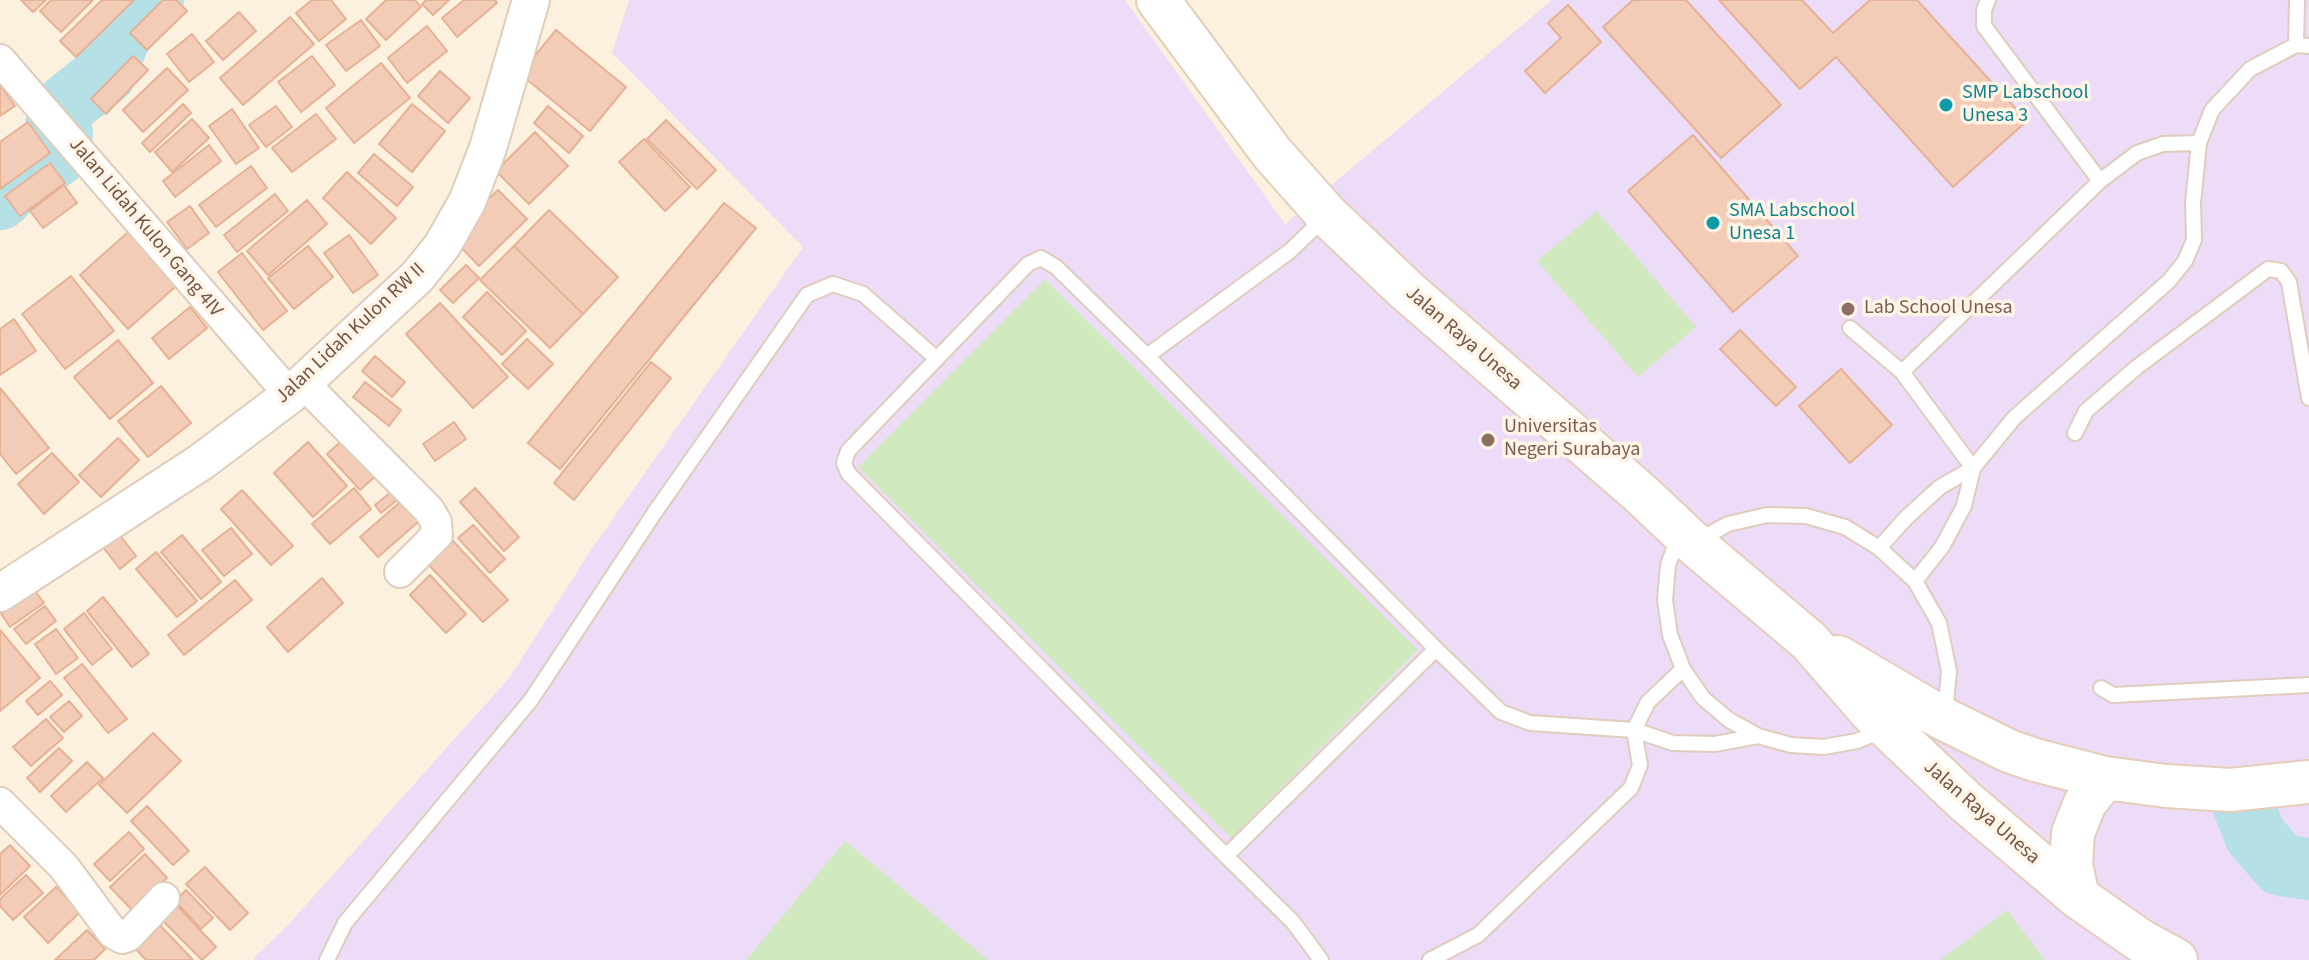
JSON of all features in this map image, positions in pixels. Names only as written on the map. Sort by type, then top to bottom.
[{"type":"main road","name":"Jalan Raya Unesa","points":[[1158,0],[1272,153],[1327,215],[1406,290],[1809,641],[1888,729],[1965,801],[2078,897],[2141,941],[2176,960]]},
{"type":"main road","name":"Jalan Raya Unesa","points":[[1809,641],[1944,719],[2009,751],[2105,778],[2230,790],[2309,782]]},
{"type":"main road","points":[[2078,897],[2071,865],[2073,833],[2085,803],[2105,778]]},
{"type":"street","name":"Jalan Lidah Kulon RW II","points":[[0,593],[201,462],[297,389],[417,277],[442,246],[467,202],[488,148],[531,0]]},
{"type":"street","name":"Jalan Lidah Kulon Gang 4IV","points":[[0,60],[297,389],[429,510],[436,522],[437,535],[400,572]]},
{"type":"street","points":[[0,803],[64,867],[113,933],[122,938],[128,936],[164,898]]},
{"type":"lane","points":[[1988,0],[1984,10],[1984,26],[2100,181]]},
{"type":"lane","points":[[1879,548],[1940,487],[1973,468],[2014,418],[2169,281],[2185,261],[2194,240],[2193,203],[2199,143],[2212,110],[2250,69],[2303,46],[2297,0]]},
{"type":"lane","points":[[1902,372],[2100,181],[2137,153],[2163,144],[2199,143]]},
{"type":"lane","points":[[1147,356],[1290,251],[1327,215]]},
{"type":"lane","points":[[1321,960],[1293,922],[848,473],[844,463],[848,451],[1028,264],[1041,258],[1056,267],[1501,712],[1530,723],[1634,730],[1673,743],[1715,744],[1758,736]]},
{"type":"lane","points":[[2075,433],[2086,411],[2137,367],[2268,269],[2281,271],[2289,282],[2309,398]]},
{"type":"lane","points":[[327,960],[345,923],[531,700],[655,512],[807,295],[833,284],[863,294],[937,359]]},
{"type":"lane","points":[[1850,328],[1902,372],[1973,468],[1964,506],[1942,547],[1915,581]]},
{"type":"lane","points":[[1888,729],[1857,741],[1824,747],[1791,745],[1758,736],[1729,720],[1703,698],[1683,669],[1670,635],[1665,600],[1668,565],[1687,537],[1767,515],[1806,516],[1845,527],[1879,548],[1915,581],[1939,623],[1949,671],[1944,719]]},
{"type":"lane","points":[[1226,856],[1436,649]]},
{"type":"lane","points":[[1430,960],[1478,935],[1631,788],[1640,765],[1634,730],[1648,702],[1683,669]]},
{"type":"lane","points":[[2101,688],[2113,695],[2309,685]]},
{"type":"shaded area","name":"Universitas Negeri Surabaya","points":[[629,0],[1125,0],[1285,224],[1552,0],[2309,0],[2309,960],[252,960],[288,925],[510,677],[591,550],[803,247],[612,53]]},
{"type":"green space","points":[[1597,211],[1696,327],[1638,377],[1537,261]]},
{"type":"green space","points":[[1045,279],[1418,650],[1231,838],[858,467]]},
{"type":"green space","points":[[845,841],[988,960],[746,960]]},
{"type":"green space","points":[[2007,910],[2045,960],[1940,960]]},
{"type":"building","points":[[21,0],[46,0],[33,12]]},
{"type":"building","points":[[51,0],[93,0],[61,32],[40,11]]},
{"type":"building","points":[[102,0],[134,0],[76,57],[60,41]]},
{"type":"building","points":[[163,0],[176,0],[187,11],[147,50],[130,33]]},
{"type":"building","points":[[312,0],[331,0],[346,19],[319,41],[296,13]]},
{"type":"building","points":[[386,0],[415,0],[421,7],[386,40],[366,19]]},
{"type":"building","points":[[426,0],[449,0],[433,15],[422,4]]},
{"type":"building","points":[[464,0],[495,0],[497,3],[457,37],[442,18]]},
{"type":"building","name":"SMA Labschool Unesa 1","points":[[1633,0],[1686,0],[1781,105],[1721,158],[1603,27]]},
{"type":"building","name":"SMP Labschool Unesa 3","points":[[1719,0],[1802,0],[1833,33],[1870,0],[1917,0],[2027,121],[1953,187],[1836,57],[1800,89]]},
{"type":"building","points":[[1568,5],[1601,42],[1545,93],[1525,71],[1561,38],[1548,23]]},
{"type":"building","points":[[239,12],[256,31],[223,60],[206,41]]},
{"type":"building","points":[[290,17],[314,44],[243,105],[220,78]]},
{"type":"building","points":[[361,20],[380,46],[346,71],[326,45]]},
{"type":"building","points":[[427,26],[447,51],[407,83],[388,58]]},
{"type":"building","points":[[556,30],[626,87],[590,131],[520,74]]},
{"type":"building","points":[[192,34],[214,62],[189,82],[167,54]]},
{"type":"building","points":[[133,56],[148,70],[106,114],[91,99]]},
{"type":"building","points":[[312,56],[335,85],[301,112],[278,82]]},
{"type":"building","points":[[381,63],[410,98],[354,143],[326,108]]},
{"type":"building","points":[[167,68],[188,90],[143,132],[123,110]]},
{"type":"building","points":[[440,71],[470,98],[448,123],[418,96]]},
{"type":"building","points":[[0,85],[15,106],[0,116]]},
{"type":"building","points":[[183,104],[191,113],[150,152],[142,143]]},
{"type":"building","points":[[412,104],[445,131],[412,172],[379,144]]},
{"type":"building","points":[[276,106],[292,127],[266,147],[249,125]]},
{"type":"building","points":[[548,106],[583,136],[569,153],[534,123]]},
{"type":"building","points":[[232,109],[259,148],[236,164],[209,126]]},
{"type":"building","points":[[316,114],[336,139],[292,172],[272,148]]},
{"type":"building","points":[[192,119],[209,138],[172,172],[155,152]]},
{"type":"building","points":[[666,120],[716,170],[697,189],[647,139]]},
{"type":"building","points":[[28,122],[50,153],[0,189],[0,142]]},
{"type":"building","points":[[535,132],[568,166],[529,204],[496,171]]},
{"type":"building","name":"SMA Labschool Unesa 1","points":[[1693,135],[1798,256],[1733,312],[1628,191]]},
{"type":"building","points":[[644,139],[690,187],[665,211],[619,162]]},
{"type":"building","points":[[209,145],[221,161],[175,197],[163,181]]},
{"type":"building","points":[[374,154],[413,187],[397,206],[358,173]]},
{"type":"building","points":[[50,163],[65,183],[20,216],[5,196]]},
{"type":"building","points":[[251,166],[267,188],[216,227],[199,205]]},
{"type":"building","points":[[347,172],[396,218],[371,244],[323,198]]},
{"type":"building","points":[[64,185],[77,203],[43,228],[30,211]]},
{"type":"building","points":[[498,190],[527,219],[479,266],[450,236]]},
{"type":"building","points":[[275,194],[288,211],[237,252],[224,235]]},
{"type":"building","points":[[307,200],[327,224],[268,275],[247,251]]},
{"type":"building","points":[[724,203],[756,228],[560,469],[528,443]]},
{"type":"building","points":[[190,206],[209,233],[187,249],[167,222]]},
{"type":"building","points":[[549,210],[618,277],[583,314],[514,246]]},
{"type":"building","points":[[136,225],[184,279],[128,329],[80,275]]},
{"type":"building","points":[[349,235],[378,275],[353,293],[324,253]]},
{"type":"building","points":[[308,246],[333,277],[294,309],[268,278]]},
{"type":"building","points":[[514,246],[583,314],[550,348],[480,280]]},
{"type":"building","points":[[242,253],[287,311],[263,330],[218,272]]},
{"type":"building","points":[[466,265],[479,278],[453,303],[440,290]]},
{"type":"building","points":[[71,276],[114,331],[65,369],[22,314]]},
{"type":"building","points":[[487,292],[526,331],[502,355],[463,317]]},
{"type":"building","points":[[440,303],[508,377],[473,408],[406,334]]},
{"type":"building","points":[[190,307],[207,328],[169,359],[152,338]]},
{"type":"building","points":[[14,319],[36,351],[0,375],[0,329]]},
{"type":"building","points":[[1740,330],[1796,387],[1776,406],[1720,349]]},
{"type":"building","points":[[527,339],[553,364],[528,389],[502,364]]},
{"type":"building","points":[[118,340],[153,383],[110,419],[74,377]]},
{"type":"building","points":[[375,356],[405,382],[392,397],[362,371]]},
{"type":"building","points":[[651,362],[671,378],[574,500],[554,483]]},
{"type":"building","points":[[1841,369],[1892,425],[1850,463],[1799,406]]},
{"type":"building","points":[[365,382],[401,410],[389,426],[353,397]]},
{"type":"building","points":[[161,386],[191,423],[148,457],[118,421]]},
{"type":"building","points":[[0,388],[49,448],[16,474],[0,454]]},
{"type":"building","points":[[454,422],[466,439],[435,461],[423,444]]},
{"type":"building","points":[[346,437],[379,473],[360,490],[327,454]]},
{"type":"building","points":[[118,438],[139,460],[101,497],[79,475]]},
{"type":"building","points":[[308,442],[347,486],[313,517],[274,473]]},
{"type":"building","points":[[52,453],[79,482],[44,514],[18,484]]},
{"type":"building","points":[[401,484],[407,492],[381,513],[375,505]]},
{"type":"building","points":[[354,488],[371,509],[330,544],[312,524]]},
{"type":"building","points":[[475,488],[519,537],[504,551],[460,502]]},
{"type":"building","points":[[242,490],[293,546],[271,565],[221,509]]},
{"type":"building","points":[[407,496],[425,516],[378,557],[360,537]]},
{"type":"building","points":[[473,525],[505,559],[490,573],[458,538]]},
{"type":"building","points":[[231,528],[252,554],[224,576],[202,550]]},
{"type":"building","points":[[118,533],[136,556],[120,569],[102,546]]},
{"type":"building","points":[[182,535],[221,582],[201,599],[161,552]]},
{"type":"building","points":[[453,541],[508,600],[483,622],[428,564]]},
{"type":"building","points":[[156,552],[197,601],[177,617],[136,569]]},
{"type":"building","points":[[430,575],[466,614],[446,633],[410,595]]},
{"type":"building","points":[[322,578],[343,603],[288,652],[267,627]]},
{"type":"building","points":[[235,580],[252,600],[184,655],[168,635]]},
{"type":"building","points":[[29,583],[44,603],[10,627],[0,612],[0,603]]},
{"type":"building","points":[[103,597],[149,654],[132,667],[87,611]]},
{"type":"building","points":[[45,606],[56,621],[26,644],[14,629]]},
{"type":"building","points":[[84,613],[112,649],[92,665],[64,629]]},
{"type":"building","points":[[56,629],[78,658],[56,674],[35,644]]},
{"type":"building","points":[[0,630],[40,678],[0,711]]},
{"type":"building","points":[[82,664],[127,719],[108,733],[64,678]]},
{"type":"building","points":[[50,681],[62,695],[38,715],[26,701]]},
{"type":"building","points":[[69,701],[82,716],[64,732],[50,717]]},
{"type":"building","points":[[46,719],[63,738],[31,766],[13,747]]},
{"type":"building","points":[[153,733],[181,761],[127,813],[99,785]]},
{"type":"building","points":[[59,748],[72,761],[40,792],[27,778]]},
{"type":"building","points":[[87,762],[103,778],[66,812],[51,796]]},
{"type":"building","points":[[147,806],[189,851],[173,865],[131,821]]},
{"type":"building","points":[[129,832],[144,849],[110,881],[94,864]]},
{"type":"building","points":[[10,845],[30,866],[0,895],[0,854]]},
{"type":"building","points":[[145,854],[167,878],[132,910],[110,887]]},
{"type":"building","points":[[205,867],[248,913],[230,930],[186,884]]},
{"type":"building","points":[[26,875],[43,893],[13,920],[0,906],[0,899]]},
{"type":"building","points":[[56,887],[80,912],[48,943],[24,917]]},
{"type":"building","points":[[186,890],[213,918],[201,929],[175,901]]},
{"type":"building","points":[[174,902],[216,947],[202,960],[159,917]]},
{"type":"building","points":[[156,921],[193,960],[146,960],[131,944]]},
{"type":"building","points":[[87,930],[105,949],[94,960],[55,960]]},
{"type":"waterway","points":[[66,105],[105,74],[121,34],[153,0]]},
{"type":"waterway","points":[[0,199],[13,185],[56,156],[62,134],[56,125]]},
{"type":"waterway","points":[[2243,804],[2255,835],[2281,865],[2309,869]]},
{"type":"place","name":"SMP Labschool Unesa 3","points":[[1946,105]]},
{"type":"place","name":"SMA Labschool Unesa 1","points":[[1713,223]]},
{"type":"place","name":"Lab School Unesa","points":[[1848,309]]},
{"type":"place","name":"Universitas Negeri Surabaya","points":[[1488,440]]}]
